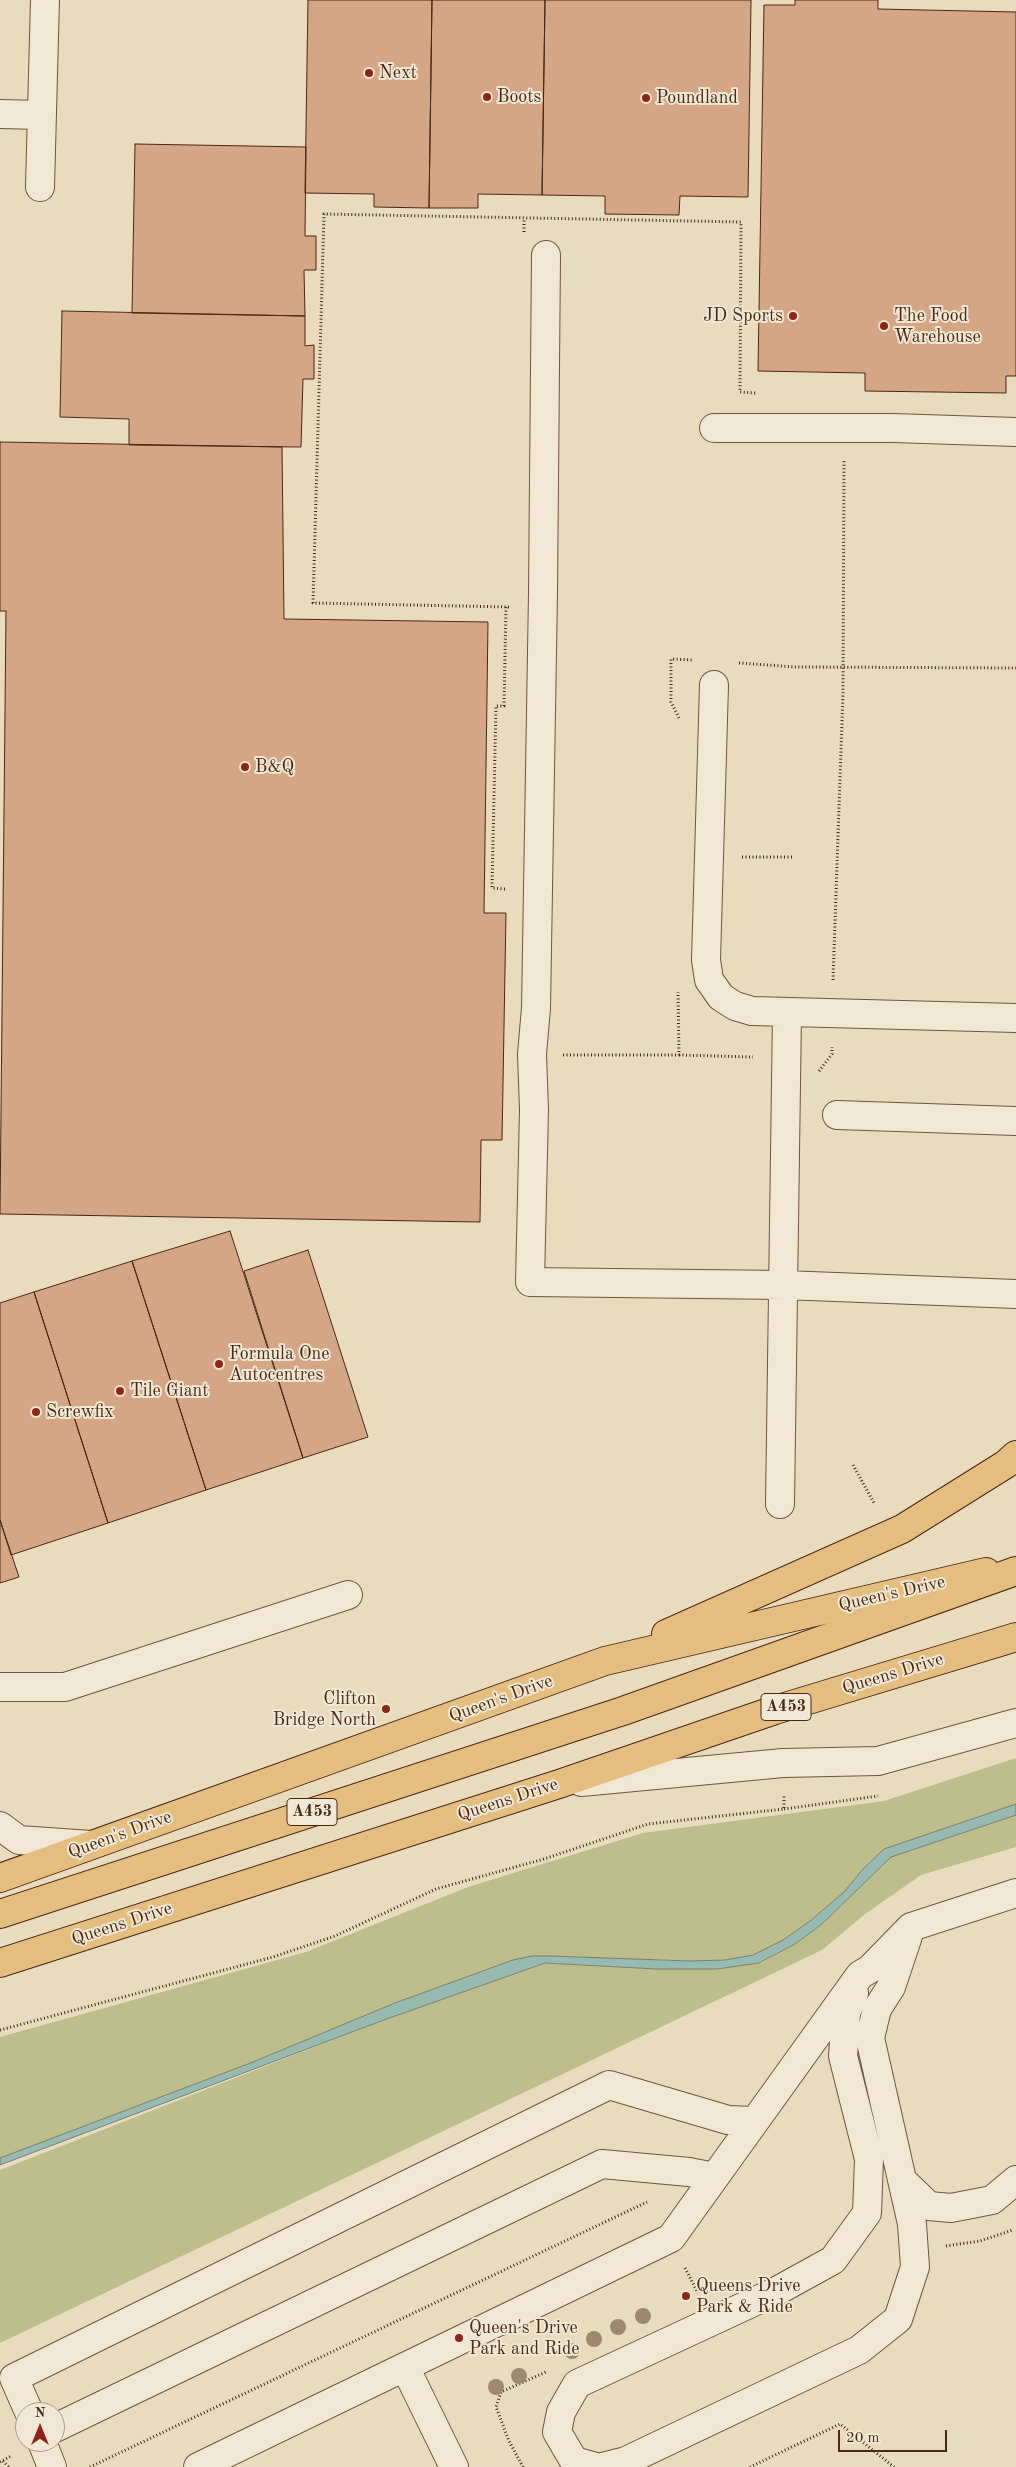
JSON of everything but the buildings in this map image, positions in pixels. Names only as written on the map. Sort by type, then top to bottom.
[{"type":"main road","points":[[605,1661],[902,1529],[1006,1464],[1016,1455]]},
{"type":"main road","name":"Queen's Drive","points":[[0,1878],[605,1661],[1016,1564]]},
{"type":"main road","name":"A453","points":[[0,1914],[623,1710],[1016,1572]]},
{"type":"main road","name":"Queens Drive","points":[[0,1963],[559,1784],[775,1710],[1016,1637]]},
{"type":"street","points":[[40,186],[45,0]]},
{"type":"street","points":[[0,114],[41,115]]},
{"type":"street","points":[[546,255],[542,660],[536,999],[532,1054],[534,1110],[530,1282],[784,1285],[1016,1294]]},
{"type":"street","points":[[714,428],[844,428],[1016,432]]},
{"type":"street","points":[[714,685],[706,960],[709,980],[721,997],[735,1006],[752,1011],[1016,1018]]},
{"type":"street","points":[[780,1504],[787,1013]]},
{"type":"street","points":[[838,1116],[1016,1121]]},
{"type":"street","points":[[0,1687],[65,1687],[348,1595]]},
{"type":"street","points":[[559,1784],[783,1763],[878,1761],[1016,1723]]},
{"type":"street","points":[[0,1826],[19,1840],[94,1845]]},
{"type":"street","points":[[198,2467],[670,2238],[860,1975],[870,1969],[912,1927],[1016,1893]]},
{"type":"street","points":[[602,2467],[626,2461],[859,2350],[898,2320],[915,2267],[912,2224],[870,2038],[877,2009],[891,1987],[912,1927]]},
{"type":"street","points":[[596,2467],[574,2461],[557,2432],[561,2412],[577,2384],[774,2292],[834,2260],[867,2213],[869,2159],[843,2056],[846,2013],[860,1975]]},
{"type":"street","points":[[25,2402],[14,2378],[609,2085],[728,2120],[754,2121]]},
{"type":"street","points":[[65,2423],[602,2164],[689,2172],[714,2177]]},
{"type":"street","points":[[903,2181],[929,2206],[951,2208],[992,2200],[1016,2180]]},
{"type":"street","points":[[405,2367],[454,2467]]},
{"type":"street","points":[[46,2452],[52,2467]]},
{"type":"path","points":[[816,1076],[832,1054],[843,667],[844,428]]},
{"type":"path","points":[[506,607],[504,706],[496,706],[492,888],[512,890]]},
{"type":"path","points":[[680,721],[670,702],[670,659],[697,660]]},
{"type":"path","points":[[733,662],[796,667],[1016,668]]},
{"type":"path","points":[[532,1054],[679,1056],[678,990]]},
{"type":"path","points":[[853,1465],[874,1503]]},
{"type":"path","points":[[0,2030],[273,1956],[335,1936],[436,1889],[544,1859],[648,1824],[784,1809],[783,1763]]},
{"type":"path","points":[[90,2467],[650,2201]]},
{"type":"path","points":[[750,2467],[840,2424],[894,2467]]},
{"type":"path","points":[[9,2467],[2,2462],[11,2456]]},
{"type":"shaded area","points":[[1016,1758],[1016,1804],[884,1849],[863,1869],[844,1892],[810,1921],[783,1940],[755,1954],[725,1960],[690,1961],[551,1956],[513,1960],[395,2003],[253,2062],[0,2158],[0,2037],[306,1952],[468,1887],[643,1833],[884,1801]]},
{"type":"shaded area","points":[[1016,1815],[1016,1847],[921,1875],[865,1914],[822,1950],[0,2343],[0,2170],[381,2021],[545,1963],[656,1969],[717,1969],[761,1963],[795,1944],[822,1924],[891,1857]]},
{"type":"water","points":[[1016,1804],[1016,1815],[891,1857],[822,1924],[795,1944],[759,1963],[717,1969],[656,1969],[545,1963],[381,2021],[0,2165],[0,2158],[253,2062],[395,2003],[513,1960],[532,1956],[551,1956],[690,1961],[725,1960],[753,1955],[783,1940],[810,1921],[844,1892],[863,1869],[884,1849]]},
{"type":"place","name":"Next","points":[[369,73]]},
{"type":"place","name":"Boots","points":[[487,97]]},
{"type":"place","name":"Poundland","points":[[646,98]]},
{"type":"place","name":"JD Sports","points":[[793,316]]},
{"type":"place","name":"The Food Warehouse","points":[[884,326]]},
{"type":"place","name":"B&Q","points":[[245,767]]},
{"type":"place","name":"Formula One Autocentres","points":[[219,1364]]},
{"type":"place","name":"Tile Giant","points":[[120,1391]]},
{"type":"place","name":"Screwfix","points":[[36,1412]]},
{"type":"place","name":"Clifton Bridge North","points":[[386,1709]]},
{"type":"place","name":"Queens Drive Park & Ride","points":[[686,2296]]},
{"type":"place","name":"Queen's Drive Park and Ride","points":[[459,2338]]}]
